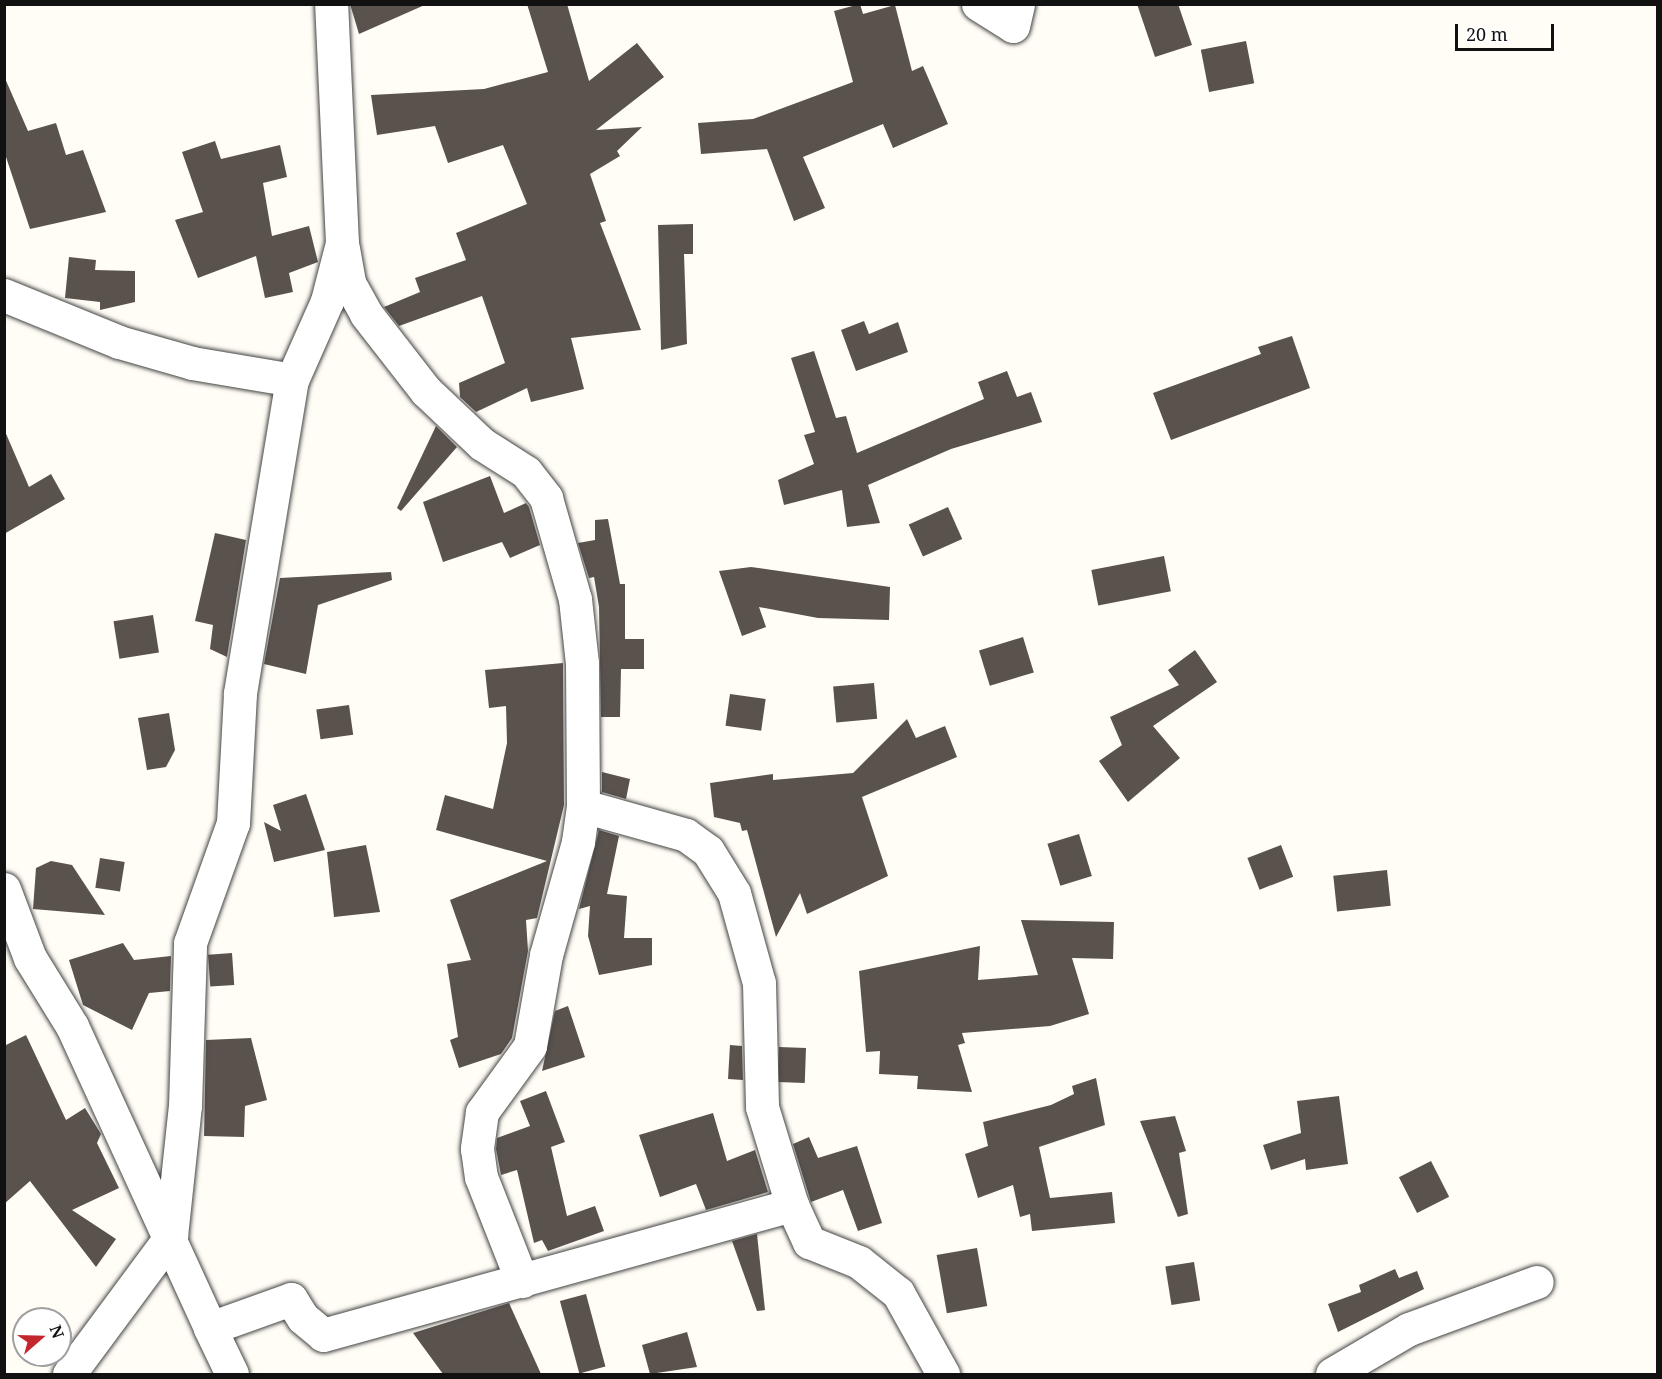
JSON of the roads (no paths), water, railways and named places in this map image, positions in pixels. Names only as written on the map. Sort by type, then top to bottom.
[{"type":"street","points":[[331,4],[342,243],[349,283],[360,303],[426,391],[482,444],[526,472],[546,498],[574,599],[582,663],[583,806],[533,1012],[530,1046],[482,1112],[477,1149],[481,1177],[522,1281]]},
{"type":"street","points":[[978,4],[1013,26],[1018,4]]},
{"type":"street","points":[[69,1374],[171,1236],[185,1106],[190,943],[233,823],[240,693],[292,380],[327,301],[342,243]]},
{"type":"street","points":[[4,295],[119,342],[192,363],[292,380]]},
{"type":"street","points":[[583,806],[686,835],[708,851],[725,876],[752,945],[759,983],[762,1107],[792,1205],[809,1242],[859,1262],[898,1293],[943,1374]]},
{"type":"street","points":[[4,890],[30,958],[72,1026],[171,1236],[232,1374]]},
{"type":"street","points":[[210,1328],[291,1299],[303,1318],[323,1335],[792,1205]]},
{"type":"street","points":[[1332,1374],[1409,1329],[1537,1282]]}]
